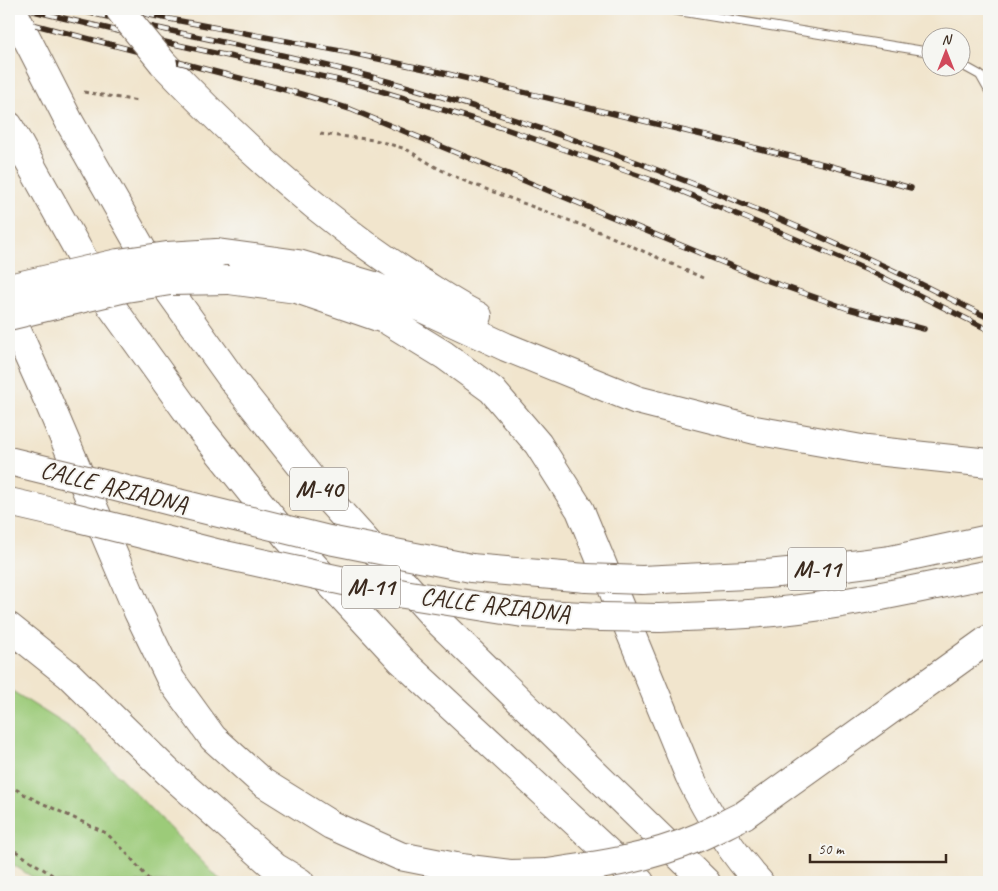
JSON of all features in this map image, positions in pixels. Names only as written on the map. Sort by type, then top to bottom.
[{"type":"highway","points":[[119,9],[162,63],[198,100],[292,186],[375,253],[462,308],[595,371],[755,430]]},
{"type":"highway","name":"M-40","points":[[17,18],[70,123],[152,267],[234,382],[315,484],[438,620],[706,882]]},
{"type":"highway","name":"M-40","points":[[9,126],[104,296],[194,421],[287,537],[402,660],[640,882]]},
{"type":"highway","points":[[9,288],[118,263],[167,256],[217,253],[298,264],[374,286],[506,347],[637,400],[755,430],[867,450],[989,463]]},
{"type":"highway","points":[[759,882],[739,861],[707,812],[688,775],[580,510],[538,444],[492,390],[444,355],[387,320],[297,290],[228,280],[170,281],[135,286],[9,315],[44,391],[138,612],[171,680],[214,738],[262,782],[331,826],[400,856],[460,868],[510,874],[547,873],[602,866],[648,854],[699,837],[744,815],[989,640]]},
{"type":"highway","name":"CALLE ARIADNA","points":[[9,461],[329,540],[471,568],[586,578],[642,580],[768,574],[891,560],[989,539]]},
{"type":"highway","name":"CALLE ARIADNA","points":[[9,502],[220,554],[404,594],[524,613],[659,618],[770,613],[827,606],[989,574]]},
{"type":"highway","points":[[9,627],[68,675],[167,771],[275,867],[300,882]]},
{"type":"lane","points":[[666,9],[920,50]]},
{"type":"lane","points":[[970,70],[980,75],[989,91]]},
{"type":"path","points":[[84,92],[138,101]]},
{"type":"path","points":[[320,134],[375,140],[406,149],[439,169],[467,182],[604,234],[703,278]]},
{"type":"path","points":[[9,784],[27,796],[106,833],[124,850],[151,882]]},
{"type":"path","points":[[9,847],[63,882]]},
{"type":"green space","points":[[9,689],[74,730],[222,882],[40,882],[9,862]]},
{"type":"railway","points":[[25,9],[361,85],[503,128],[666,185],[780,232],[876,274],[989,330]]},
{"type":"railway","points":[[73,9],[252,48],[385,80],[545,130],[660,171],[773,216],[884,266],[989,318]]},
{"type":"railway","points":[[123,9],[351,53],[448,74],[827,165],[911,188]]},
{"type":"railway","points":[[9,18],[301,94],[350,109],[763,279],[849,309],[924,329]]}]
